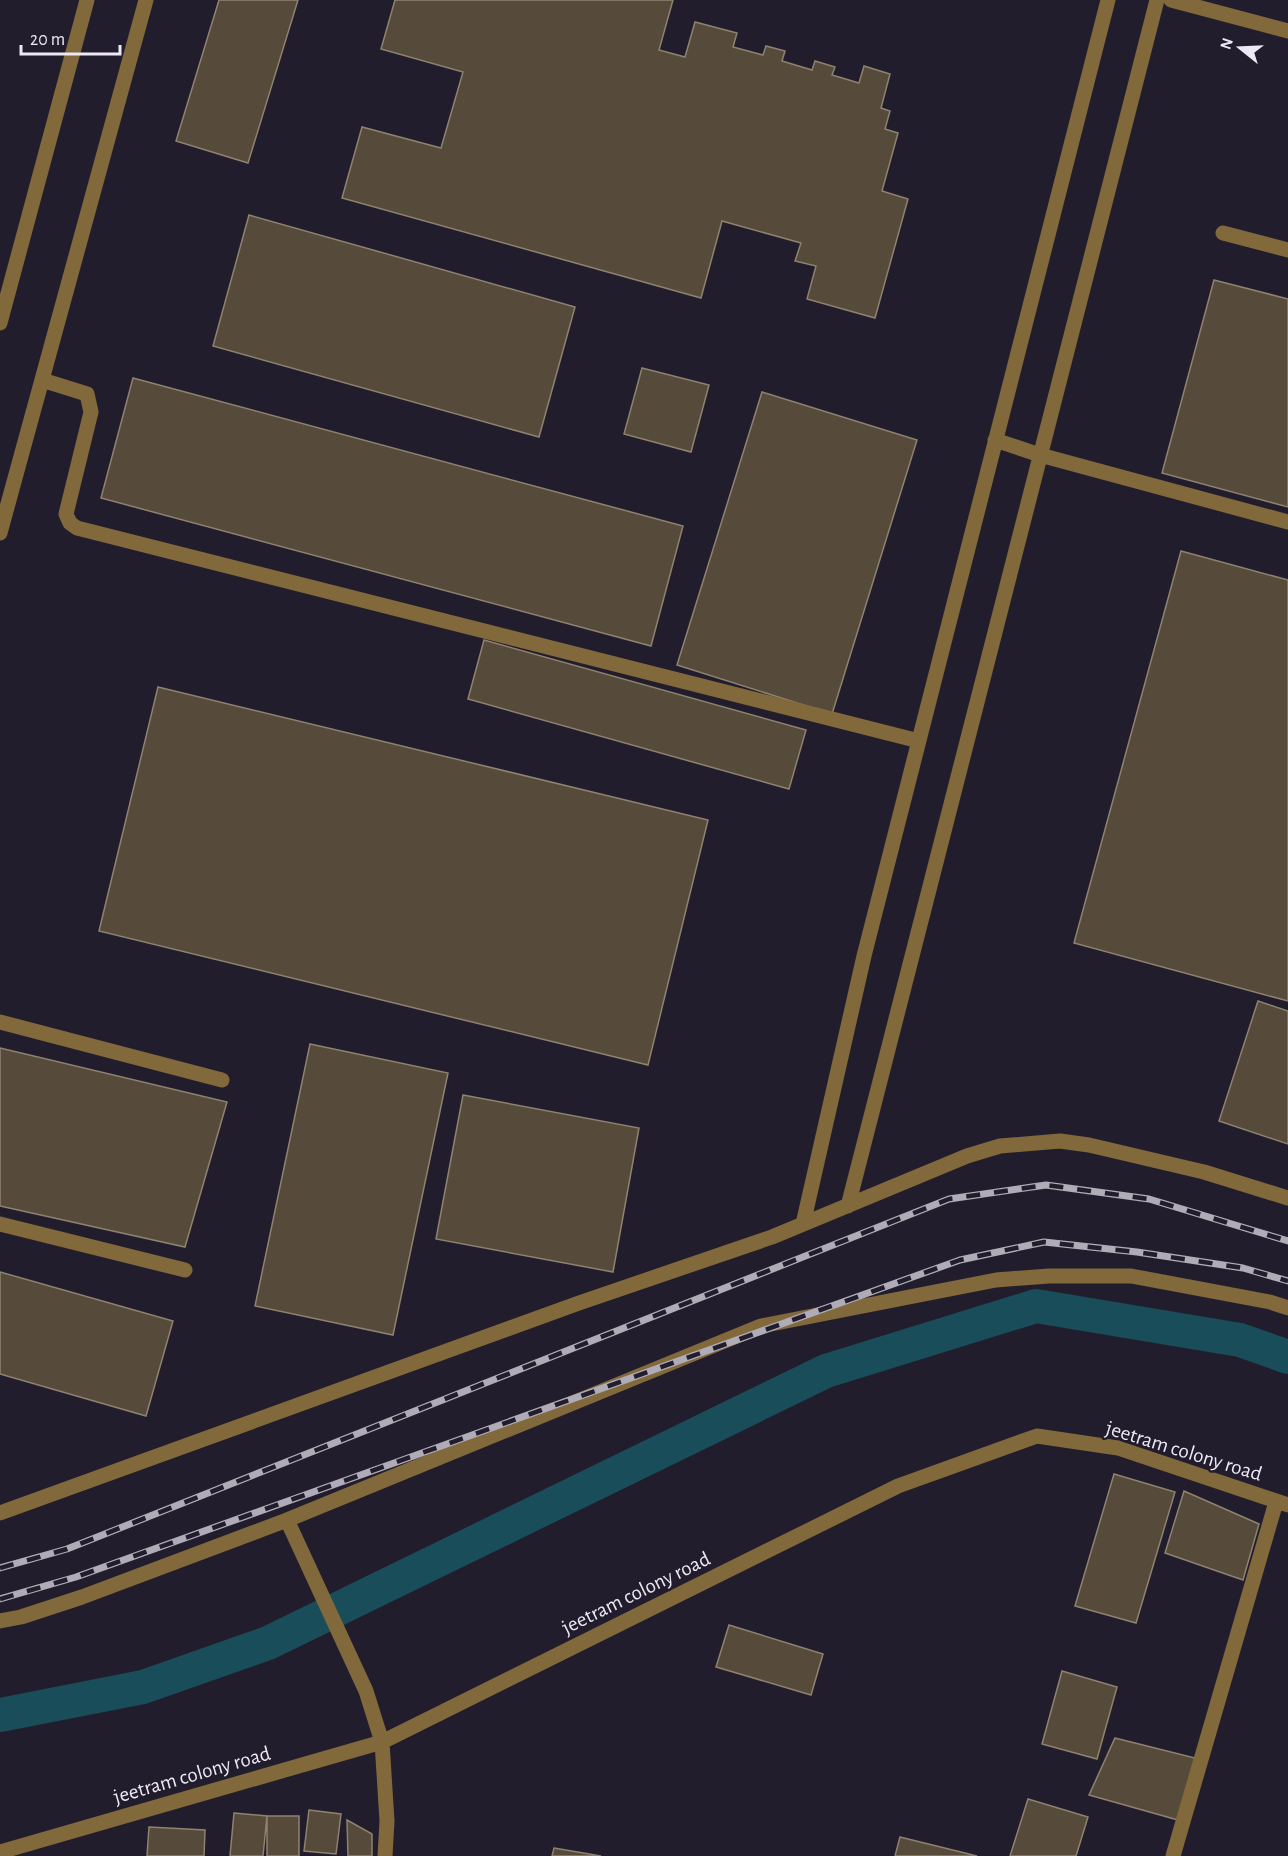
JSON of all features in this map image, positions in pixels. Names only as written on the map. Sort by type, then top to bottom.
[{"type":"street","points":[[0,323],[87,0]]},
{"type":"street","points":[[0,532],[146,0]]},
{"type":"street","points":[[803,1224],[864,956],[1108,0]]},
{"type":"street","points":[[848,1206],[1157,0]]},
{"type":"street","points":[[1171,0],[1288,31]]},
{"type":"street","points":[[1223,233],[1288,250]]},
{"type":"street","points":[[42,380],[87,394],[90,402],[91,412],[66,514],[70,523],[77,528],[919,741]]},
{"type":"street","points":[[995,441],[1288,522]]},
{"type":"street","points":[[0,1022],[222,1080]]},
{"type":"street","points":[[0,1513],[579,1303],[772,1237],[967,1156],[1000,1146],[1060,1141],[1089,1145],[1204,1172],[1288,1198]]},
{"type":"street","points":[[0,1224],[185,1270]]},
{"type":"street","points":[[0,1621],[21,1617],[82,1597],[287,1520],[761,1326],[996,1280],[1048,1276],[1131,1276],[1270,1302],[1288,1308]]},
{"type":"street","name":"jeetram colony road","points":[[0,1852],[36,1849],[382,1742],[898,1486],[1037,1436],[1118,1448],[1282,1503]]},
{"type":"street","points":[[1173,1856],[1282,1503]]},
{"type":"street","points":[[287,1520],[366,1691],[382,1742],[387,1821],[385,1856]]},
{"type":"building","points":[[219,0],[298,0],[248,163],[176,141]]},
{"type":"building","points":[[395,0],[673,0],[659,50],[685,57],[695,22],[737,33],[733,47],[763,55],[766,46],[785,51],[782,61],[812,70],[815,61],[835,67],[832,75],[859,83],[864,66],[890,74],[881,108],[890,111],[885,129],[898,133],[882,191],[908,199],[875,318],[807,299],[816,266],[795,261],[801,243],[722,221],[701,298],[342,198],[362,127],[441,148],[463,72],[381,49]]},
{"type":"building","points":[[249,215],[575,307],[539,437],[213,346]]},
{"type":"building","points":[[1214,280],[1288,299],[1288,507],[1162,473]]},
{"type":"building","points":[[642,368],[709,385],[691,452],[624,434]]},
{"type":"building","points":[[133,378],[683,526],[651,646],[101,498]]},
{"type":"building","points":[[762,392],[917,440],[832,714],[677,665]]},
{"type":"building","points":[[1181,551],[1288,580],[1288,1001],[1074,943]]},
{"type":"building","points":[[484,640],[806,730],[789,789],[468,699]]},
{"type":"building","points":[[158,687],[708,820],[648,1065],[99,931]]},
{"type":"building","points":[[1258,1001],[1288,1011],[1288,1144],[1219,1121]]},
{"type":"building","points":[[310,1044],[448,1073],[393,1335],[255,1306]]},
{"type":"building","points":[[0,1048],[227,1102],[185,1247],[0,1206]]},
{"type":"building","points":[[463,1095],[639,1128],[613,1272],[436,1239]]},
{"type":"building","points":[[0,1272],[173,1321],[146,1416],[0,1374]]},
{"type":"building","points":[[1114,1474],[1175,1492],[1136,1623],[1075,1606]]},
{"type":"building","points":[[1184,1491],[1259,1524],[1243,1580],[1165,1553]]},
{"type":"building","points":[[729,1625],[823,1654],[811,1695],[716,1667]]},
{"type":"building","points":[[1062,1671],[1117,1687],[1097,1759],[1042,1744]]},
{"type":"building","points":[[1115,1738],[1195,1758],[1178,1820],[1089,1795]]},
{"type":"building","points":[[1028,1799],[1088,1817],[1076,1856],[1010,1856]]},
{"type":"building","points":[[309,1810],[341,1814],[336,1854],[304,1851]]},
{"type":"building","points":[[234,1813],[267,1816],[263,1856],[230,1856]]},
{"type":"building","points":[[267,1816],[299,1816],[299,1856],[267,1856]]},
{"type":"building","points":[[347,1820],[372,1834],[372,1856],[348,1856]]},
{"type":"building","points":[[149,1827],[205,1830],[204,1856],[147,1856]]},
{"type":"building","points":[[900,1837],[977,1856],[895,1856]]},
{"type":"building","points":[[554,1848],[601,1856],[552,1856]]},
{"type":"waterway","points":[[0,1715],[143,1687],[268,1643],[826,1371],[1036,1306],[1240,1340],[1288,1357]]},
{"type":"railway","points":[[0,1568],[67,1549],[949,1199],[1046,1185],[1149,1199],[1288,1241]]},
{"type":"railway","points":[[0,1599],[76,1577],[960,1260],[1044,1242],[1137,1252],[1243,1268],[1288,1281]]}]
